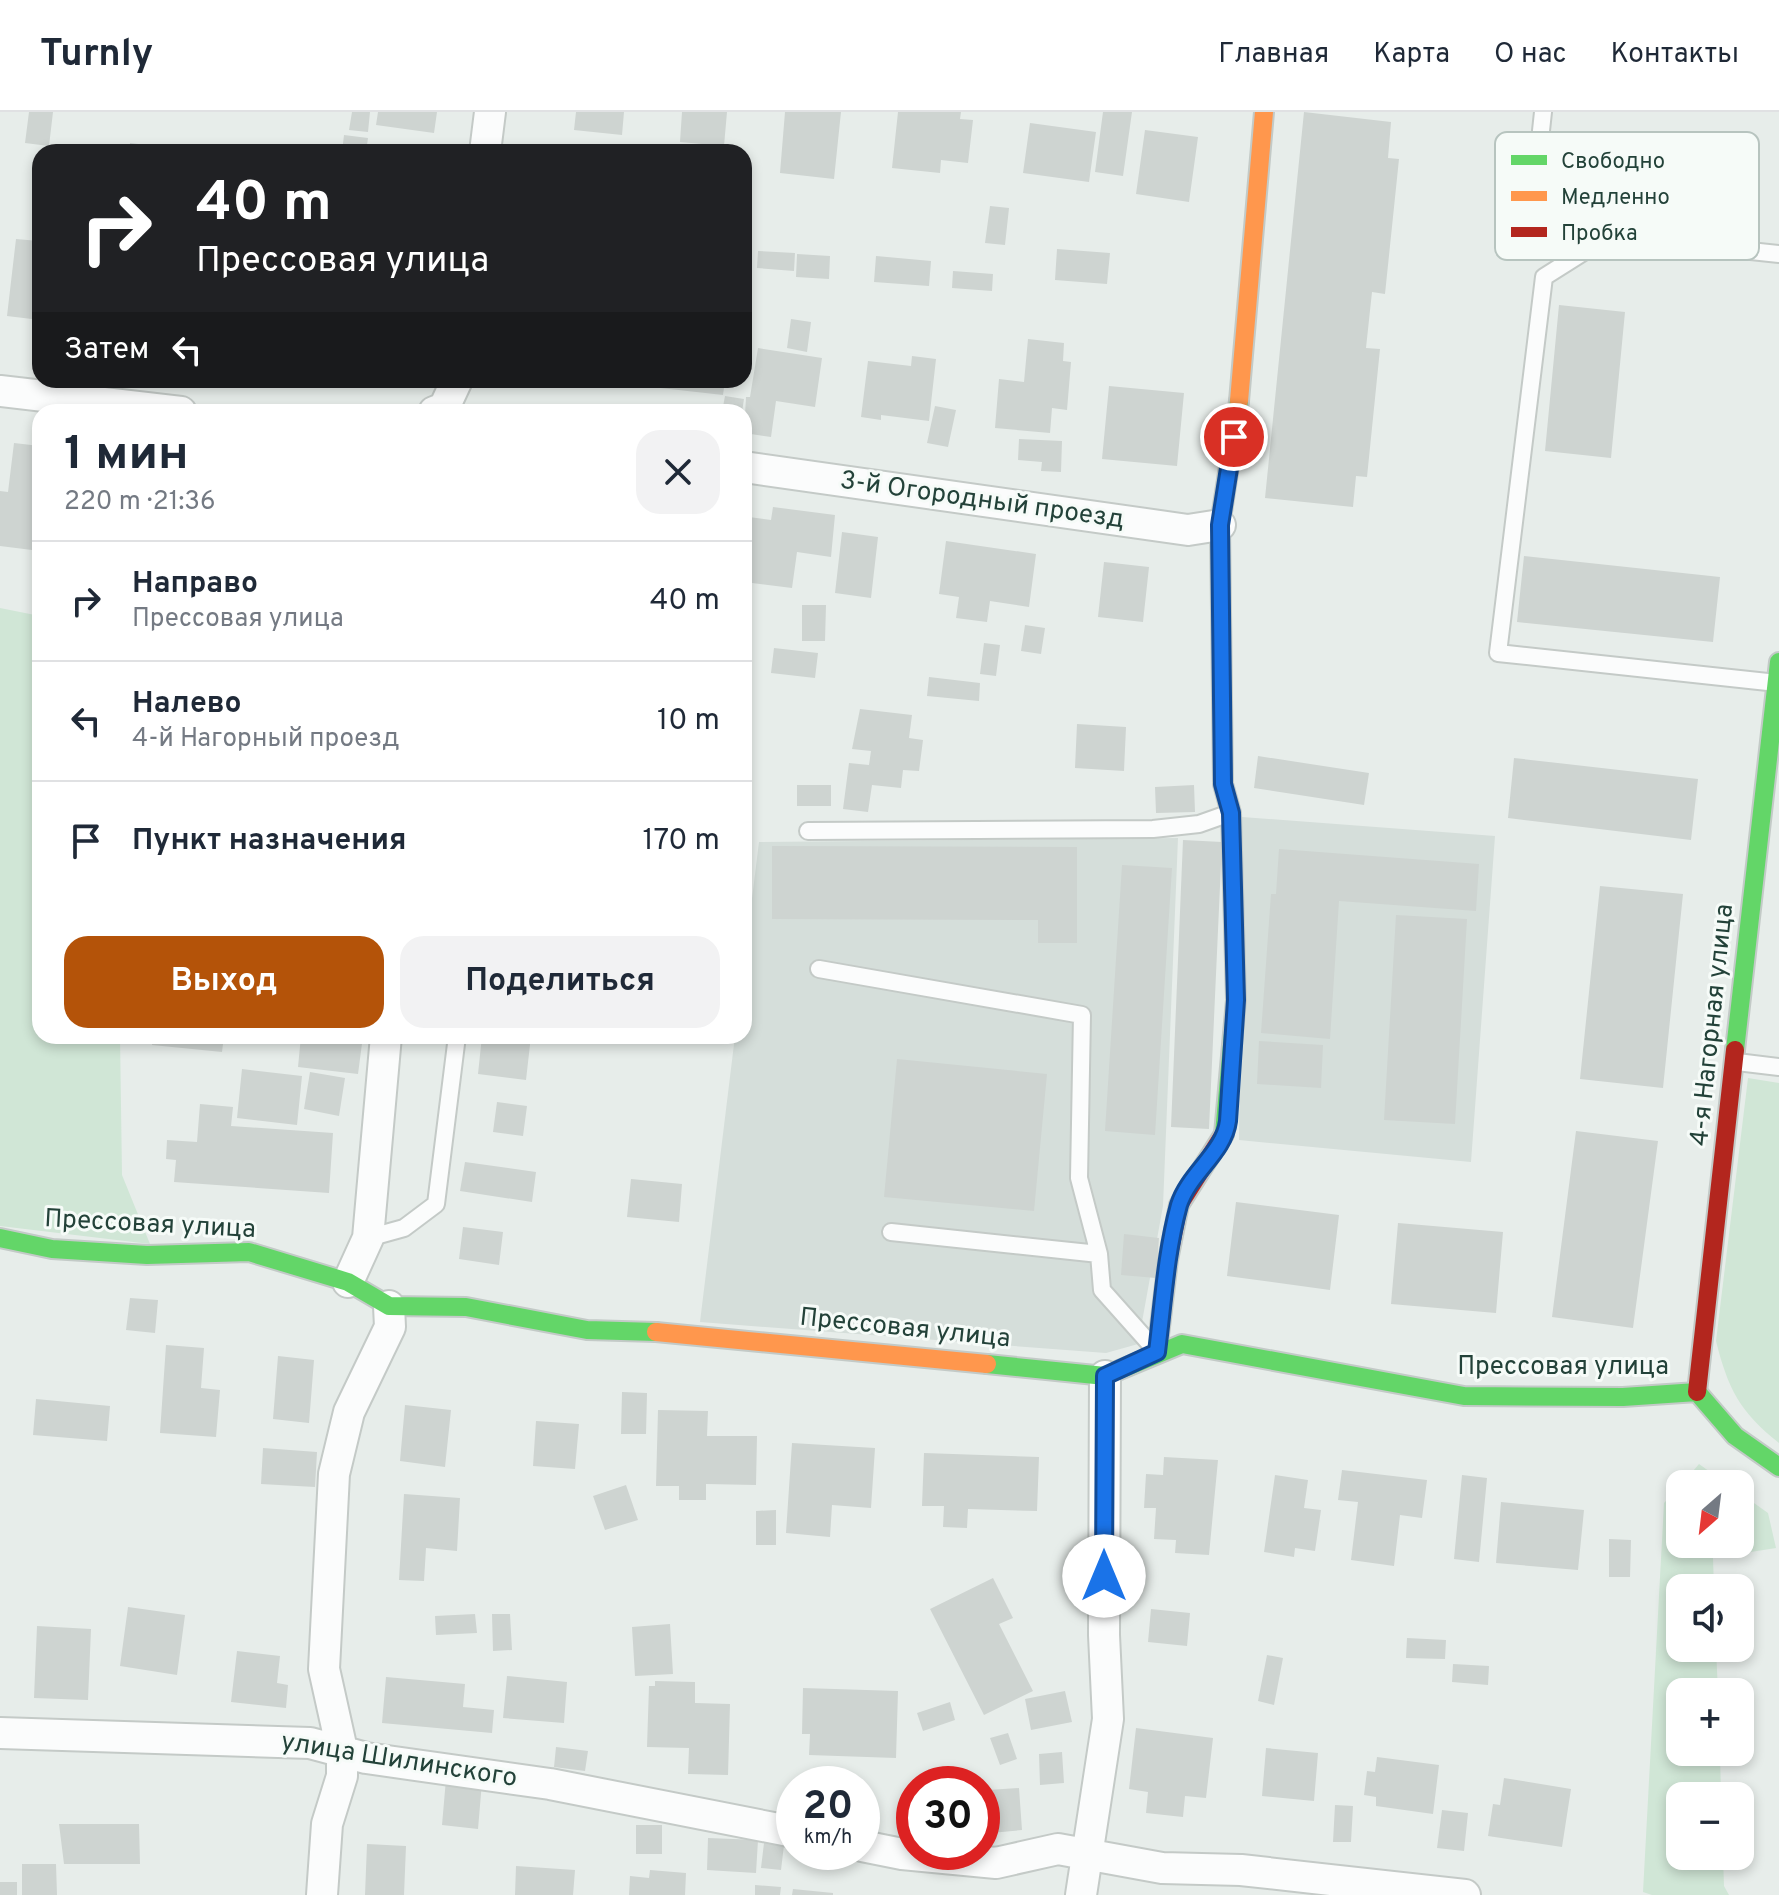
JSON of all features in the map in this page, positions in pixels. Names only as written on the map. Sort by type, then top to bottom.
[{"type":"street","points":[[486,144],[490,112]]},
{"type":"street","points":[[1157,1352],[1180,1203],[1202,1164],[1226,1136],[1228,1121],[1236,1000],[1231,813],[1223,784],[1220,525],[1238,408],[1264,112]]},
{"type":"street","points":[[0,391],[112,404]]},
{"type":"street","name":"3-й Огородный проезд","points":[[752,468],[1188,530],[1220,525]]},
{"type":"street","name":"4-я Нагорная улица","points":[[1697,1392],[1779,662]]},
{"type":"street","points":[[348,1282],[368,1238],[385,1044]]},
{"type":"street","name":"Прессовая улица","points":[[0,1238],[52,1249],[147,1255],[249,1252],[348,1282],[389,1306],[466,1307],[587,1330],[697,1334],[1105,1376],[1182,1344],[1464,1396],[1623,1397],[1697,1392],[1735,1436],[1779,1467]]},
{"type":"street","points":[[322,1895],[327,1824],[342,1776],[342,1750],[324,1669],[334,1474],[349,1412],[390,1327],[389,1306]]},
{"type":"street","points":[[1081,1895],[1108,1719],[1104,1635],[1105,1376]]},
{"type":"street","name":"улица Шилинского","points":[[0,1733],[310,1743],[366,1758],[550,1784],[776,1828]]},
{"type":"street","points":[[880,1850],[996,1863],[1058,1849],[1162,1868],[1241,1870],[1465,1895]]},
{"type":"lane","points":[[1541,132],[1543,112]]},
{"type":"lane","points":[[1759,252],[1779,254]]},
{"type":"lane","points":[[1571,260],[1544,277],[1498,653],[1777,683]]},
{"type":"lane","points":[[808,831],[1153,829],[1199,824],[1231,813]]},
{"type":"lane","points":[[819,969],[1082,1015],[1079,1178],[1099,1254],[1102,1290],[1157,1352]]},
{"type":"lane","points":[[368,1238],[404,1228],[436,1204],[456,1044]]},
{"type":"lane","points":[[1736,1061],[1779,1067]]},
{"type":"lane","points":[[891,1232],[1099,1254]]},
{"type":"shaded area","points":[[1242,817],[1495,836],[1471,1162],[1239,1140]]},
{"type":"shaded area","points":[[1178,838],[1163,1206],[1138,1344],[1106,1353],[700,1322],[734,1044],[752,1044],[752,898],[759,842]]},
{"type":"green space","points":[[0,608],[32,614],[32,1044],[120,1044],[122,1175],[150,1244],[0,1226]]},
{"type":"green space","points":[[1748,1078],[1779,1083],[1779,1443],[1754,1421],[1737,1398],[1725,1373],[1716,1341]]},
{"type":"green space","points":[[1699,1464],[1707,1470],[1694,1470]]},
{"type":"green space","points":[[1666,1501],[1666,1558],[1713,1558],[1714,1574],[1666,1574],[1666,1662],[1717,1662],[1717,1678],[1666,1678],[1666,1766],[1720,1766],[1721,1782],[1666,1782],[1666,1870],[1723,1870],[1724,1886],[1729,1895],[1652,1895],[1643,1892]]},
{"type":"green space","points":[[1754,1503],[1768,1513],[1776,1548],[1754,1551]]},
{"type":"building","points":[[29,112],[53,112],[49,144],[25,143]]},
{"type":"building","points":[[352,112],[370,112],[368,132],[349,130]]},
{"type":"building","points":[[378,112],[437,112],[434,133],[376,125]]},
{"type":"building","points":[[576,112],[624,112],[622,135],[574,130]]},
{"type":"building","points":[[682,112],[727,112],[724,144],[680,142]]},
{"type":"building","points":[[785,112],[841,112],[834,179],[780,173]]},
{"type":"building","points":[[898,112],[961,112],[960,119],[973,120],[968,163],[941,160],[940,173],[892,168]]},
{"type":"building","points":[[1103,112],[1132,112],[1123,176],[1095,172]]},
{"type":"building","points":[[1304,112],[1391,122],[1388,158],[1399,159],[1385,294],[1372,292],[1366,348],[1380,349],[1367,477],[1356,476],[1353,507],[1265,498]]},
{"type":"building","points":[[1030,123],[1096,132],[1089,182],[1023,173]]},
{"type":"building","points":[[1145,130],[1198,137],[1189,202],[1136,194]]},
{"type":"building","points":[[344,135],[368,138],[367,144],[343,144]]},
{"type":"building","points":[[990,206],[1009,208],[1005,245],[985,243]]},
{"type":"building","points":[[16,239],[32,240],[32,319],[7,316]]},
{"type":"building","points":[[1057,249],[1110,253],[1107,284],[1055,280]]},
{"type":"building","points":[[758,251],[795,253],[794,271],[757,268]]},
{"type":"building","points":[[797,254],[830,256],[829,279],[796,277]]},
{"type":"building","points":[[876,256],[931,261],[929,286],[874,282]]},
{"type":"building","points":[[953,271],[993,274],[992,291],[952,288]]},
{"type":"building","points":[[1559,305],[1625,312],[1611,458],[1545,451]]},
{"type":"building","points":[[791,319],[811,322],[807,352],[787,348]]},
{"type":"building","points":[[1028,339],[1064,343],[1063,361],[1071,362],[1067,410],[1052,408],[1050,433],[995,428],[999,379],[1024,382]]},
{"type":"building","points":[[758,348],[822,358],[815,407],[776,401],[771,437],[752,434],[752,404],[746,404]]},
{"type":"building","points":[[912,356],[936,359],[929,421],[881,415],[881,420],[861,417],[868,361],[911,366]]},
{"type":"building","points":[[1109,386],[1184,393],[1177,466],[1102,459]]},
{"type":"building","points":[[661,388],[724,388],[723,395]]},
{"type":"building","points":[[725,396],[744,399],[743,404],[724,404]]},
{"type":"building","points":[[935,406],[956,410],[948,447],[927,443]]},
{"type":"building","points":[[1019,439],[1062,441],[1061,472],[1041,471],[1042,462],[1018,460]]},
{"type":"building","points":[[14,443],[32,445],[32,550],[0,546],[0,491],[8,492]]},
{"type":"building","points":[[773,507],[835,515],[831,557],[797,552],[792,588],[752,583],[752,517],[771,520]]},
{"type":"building","points":[[842,532],[878,537],[871,598],[835,593]]},
{"type":"building","points":[[946,541],[1036,554],[1029,607],[990,601],[987,622],[956,618],[959,597],[939,594]]},
{"type":"building","points":[[1524,556],[1720,577],[1713,642],[1517,622]]},
{"type":"building","points":[[1104,562],[1149,567],[1143,622],[1098,617]]},
{"type":"building","points":[[802,605],[826,605],[825,641],[802,641]]},
{"type":"building","points":[[1025,625],[1045,628],[1041,654],[1021,651]]},
{"type":"building","points":[[984,643],[1000,645],[996,676],[980,674]]},
{"type":"building","points":[[774,648],[818,653],[815,678],[771,673]]},
{"type":"building","points":[[929,677],[980,683],[979,701],[927,696]]},
{"type":"building","points":[[860,709],[912,715],[909,738],[923,740],[919,771],[903,770],[901,788],[872,785],[868,812],[843,809],[849,763],[869,765],[871,751],[852,749]]},
{"type":"building","points":[[1077,724],[1126,727],[1124,771],[1075,768]]},
{"type":"building","points":[[1258,756],[1369,773],[1364,805],[1254,788]]},
{"type":"building","points":[[1514,758],[1698,779],[1691,840],[1508,818]]},
{"type":"building","points":[[797,785],[831,785],[831,806],[797,806]]},
{"type":"building","points":[[1194,785],[1195,812],[1156,813],[1155,787]]},
{"type":"building","points":[[1183,840],[1222,842],[1209,1129],[1171,1127]]},
{"type":"building","points":[[772,846],[1077,847],[1077,943],[1038,943],[1038,920],[772,919]]},
{"type":"building","points":[[1279,849],[1479,864],[1476,911],[1339,901],[1330,1039],[1261,1033],[1271,894],[1276,894]]},
{"type":"building","points":[[1122,865],[1172,868],[1155,1135],[1105,1131]]},
{"type":"building","points":[[1600,886],[1683,894],[1663,1088],[1580,1079]]},
{"type":"building","points":[[1396,915],[1467,919],[1455,1124],[1384,1120]]},
{"type":"building","points":[[1259,1041],[1323,1045],[1321,1088],[1257,1084]]},
{"type":"building","points":[[152,1044],[223,1044],[222,1052]]},
{"type":"building","points":[[300,1044],[362,1044],[358,1074],[298,1067]]},
{"type":"building","points":[[481,1044],[530,1044],[526,1080],[478,1074]]},
{"type":"building","points":[[897,1059],[1047,1074],[1034,1211],[884,1197]]},
{"type":"building","points":[[242,1069],[302,1076],[297,1125],[237,1118]]},
{"type":"building","points":[[310,1072],[345,1078],[339,1116],[304,1109]]},
{"type":"building","points":[[497,1102],[527,1106],[523,1136],[493,1132]]},
{"type":"building","points":[[200,1104],[233,1107],[231,1126],[333,1133],[329,1193],[174,1182],[176,1160],[166,1159],[167,1140],[197,1142]]},
{"type":"building","points":[[1576,1131],[1658,1141],[1633,1328],[1552,1317]]},
{"type":"building","points":[[465,1162],[536,1172],[532,1202],[460,1191]]},
{"type":"building","points":[[631,1179],[682,1184],[679,1222],[627,1217]]},
{"type":"building","points":[[1236,1202],[1339,1215],[1330,1290],[1227,1276]]},
{"type":"building","points":[[1398,1223],[1503,1232],[1496,1313],[1391,1304]]},
{"type":"building","points":[[463,1227],[503,1232],[499,1265],[459,1259]]},
{"type":"building","points":[[1124,1234],[1159,1238],[1156,1278],[1121,1275]]},
{"type":"building","points":[[130,1298],[158,1300],[155,1333],[126,1330]]},
{"type":"building","points":[[166,1345],[204,1348],[201,1388],[220,1390],[216,1437],[160,1433]]},
{"type":"building","points":[[278,1356],[314,1360],[309,1423],[273,1419]]},
{"type":"building","points":[[622,1392],[647,1393],[646,1434],[621,1434]]},
{"type":"building","points":[[36,1399],[110,1406],[107,1441],[33,1435]]},
{"type":"building","points":[[405,1405],[451,1410],[445,1467],[400,1461]]},
{"type":"building","points":[[658,1410],[708,1411],[707,1436],[757,1436],[756,1485],[706,1484],[706,1500],[679,1500],[679,1486],[656,1486]]},
{"type":"building","points":[[536,1421],[579,1424],[575,1469],[533,1466]]},
{"type":"building","points":[[792,1443],[875,1448],[871,1508],[832,1505],[830,1537],[786,1533]]},
{"type":"building","points":[[263,1448],[317,1452],[315,1487],[261,1484]]},
{"type":"building","points":[[924,1453],[1039,1457],[1037,1511],[968,1509],[967,1528],[943,1527],[944,1506],[922,1506]]},
{"type":"building","points":[[1164,1457],[1218,1460],[1209,1555],[1175,1553],[1176,1540],[1154,1539],[1156,1508],[1144,1508],[1146,1474],[1163,1475]]},
{"type":"building","points":[[1342,1470],[1427,1480],[1422,1518],[1400,1515],[1394,1566],[1351,1560],[1358,1502],[1338,1500]]},
{"type":"building","points":[[1275,1475],[1308,1480],[1304,1508],[1321,1510],[1315,1551],[1295,1548],[1294,1557],[1264,1552]]},
{"type":"building","points":[[1462,1475],[1487,1478],[1479,1562],[1454,1559]]},
{"type":"building","points":[[626,1485],[638,1520],[605,1530],[593,1496]]},
{"type":"building","points":[[404,1494],[460,1498],[457,1551],[426,1548],[424,1581],[399,1580]]},
{"type":"building","points":[[1501,1502],[1584,1510],[1578,1570],[1496,1563]]},
{"type":"building","points":[[776,1510],[776,1545],[756,1545],[756,1511]]},
{"type":"building","points":[[1609,1539],[1631,1540],[1630,1577],[1609,1577]]},
{"type":"building","points":[[993,1578],[1013,1618],[999,1624],[1033,1691],[984,1715],[930,1609]]},
{"type":"building","points":[[128,1607],[185,1615],[177,1675],[120,1666]]},
{"type":"building","points":[[1151,1609],[1190,1613],[1187,1646],[1148,1642]]},
{"type":"building","points":[[475,1614],[477,1633],[436,1635],[435,1616]]},
{"type":"building","points":[[492,1614],[510,1614],[512,1650],[493,1651]]},
{"type":"building","points":[[670,1624],[673,1674],[635,1676],[632,1627]]},
{"type":"building","points":[[37,1626],[91,1629],[88,1700],[34,1698]]},
{"type":"building","points":[[1407,1638],[1446,1640],[1445,1659],[1406,1658]]},
{"type":"building","points":[[237,1651],[280,1656],[277,1683],[288,1685],[286,1708],[231,1702]]},
{"type":"building","points":[[1267,1655],[1283,1658],[1274,1705],[1258,1701]]},
{"type":"building","points":[[1453,1664],[1489,1666],[1488,1685],[1452,1682]]},
{"type":"building","points":[[507,1676],[567,1682],[564,1723],[503,1718]]},
{"type":"building","points":[[386,1677],[465,1684],[463,1707],[494,1710],[492,1733],[382,1723]]},
{"type":"building","points":[[655,1681],[695,1682],[695,1703],[730,1704],[728,1775],[688,1774],[689,1748],[647,1747],[649,1686],[655,1686]]},
{"type":"building","points":[[803,1688],[898,1691],[896,1758],[809,1755],[810,1734],[802,1734]]},
{"type":"building","points":[[1065,1691],[1072,1722],[1031,1730],[1025,1699]]},
{"type":"building","points":[[950,1702],[955,1720],[923,1731],[917,1713]]},
{"type":"building","points":[[1136,1728],[1213,1738],[1206,1798],[1185,1796],[1183,1817],[1146,1813],[1148,1792],[1129,1789]]},
{"type":"building","points":[[1008,1733],[1017,1759],[1000,1765],[990,1738]]},
{"type":"building","points":[[556,1747],[588,1751],[585,1771],[554,1767]]},
{"type":"building","points":[[1266,1748],[1318,1753],[1314,1801],[1262,1796]]},
{"type":"building","points":[[1062,1752],[1064,1783],[1040,1785],[1039,1754]]},
{"type":"building","points":[[1377,1757],[1439,1765],[1433,1814],[1376,1806],[1376,1797],[1364,1795],[1367,1771],[1375,1772]]},
{"type":"building","points":[[1504,1778],[1571,1789],[1562,1847],[1488,1836],[1493,1804],[1500,1805]]},
{"type":"building","points":[[446,1779],[482,1782],[478,1829],[442,1825]]},
{"type":"building","points":[[1019,1788],[1022,1830],[1000,1832],[1000,1789]]},
{"type":"building","points":[[1335,1805],[1353,1806],[1351,1842],[1333,1842]]},
{"type":"building","points":[[1442,1810],[1468,1813],[1464,1851],[1437,1848]]},
{"type":"building","points":[[59,1824],[139,1824],[140,1864],[64,1864]]},
{"type":"building","points":[[636,1825],[662,1825],[662,1854],[636,1854]]},
{"type":"building","points":[[708,1838],[758,1840],[756,1873],[707,1870]]},
{"type":"building","points":[[764,1843],[776,1844],[776,1870],[761,1868]]},
{"type":"building","points":[[367,1844],[406,1846],[404,1895],[365,1895]]},
{"type":"building","points":[[22,1864],[56,1864],[57,1895],[22,1895]]},
{"type":"building","points":[[516,1866],[575,1870],[573,1895],[515,1895]]},
{"type":"building","points":[[650,1870],[686,1873],[685,1895],[629,1895],[630,1876],[649,1878]]},
{"type":"building","points":[[0,1882],[17,1882],[17,1895],[0,1895]]},
{"type":"building","points":[[755,1885],[781,1887],[780,1895],[755,1895]]},
{"type":"building","points":[[793,1889],[833,1893],[833,1895],[792,1895]]},
{"type":"traffic: fast","points":[[1224,1134],[1236,1000],[1231,813],[1223,784],[1220,525],[1239,401]]},
{"type":"traffic: fast","points":[[1735,1050],[1779,662]]},
{"type":"traffic: fast","points":[[0,1238],[52,1249],[147,1255],[249,1252],[348,1282],[389,1306],[466,1307],[587,1330],[656,1332]]},
{"type":"traffic: fast","points":[[987,1364],[1105,1376],[1182,1344],[1464,1396],[1623,1397],[1697,1392]]},
{"type":"traffic: fast","points":[[1697,1392],[1735,1436],[1779,1467]]},
{"type":"traffic: slow","points":[[1239,401],[1264,112]]},
{"type":"traffic: slow","points":[[656,1332],[987,1364]]},
{"type":"traffic: jam","points":[[1697,1392],[1735,1050]]},
{"type":"traffic: jam","points":[[1157,1352],[1168,1260],[1179,1205],[1224,1134]]},
{"type":"route","points":[[1104,1576],[1105,1376],[1157,1352],[1180,1203],[1202,1164],[1226,1136],[1228,1121],[1236,1000],[1231,813],[1223,784],[1220,525],[1234,437]]}]
